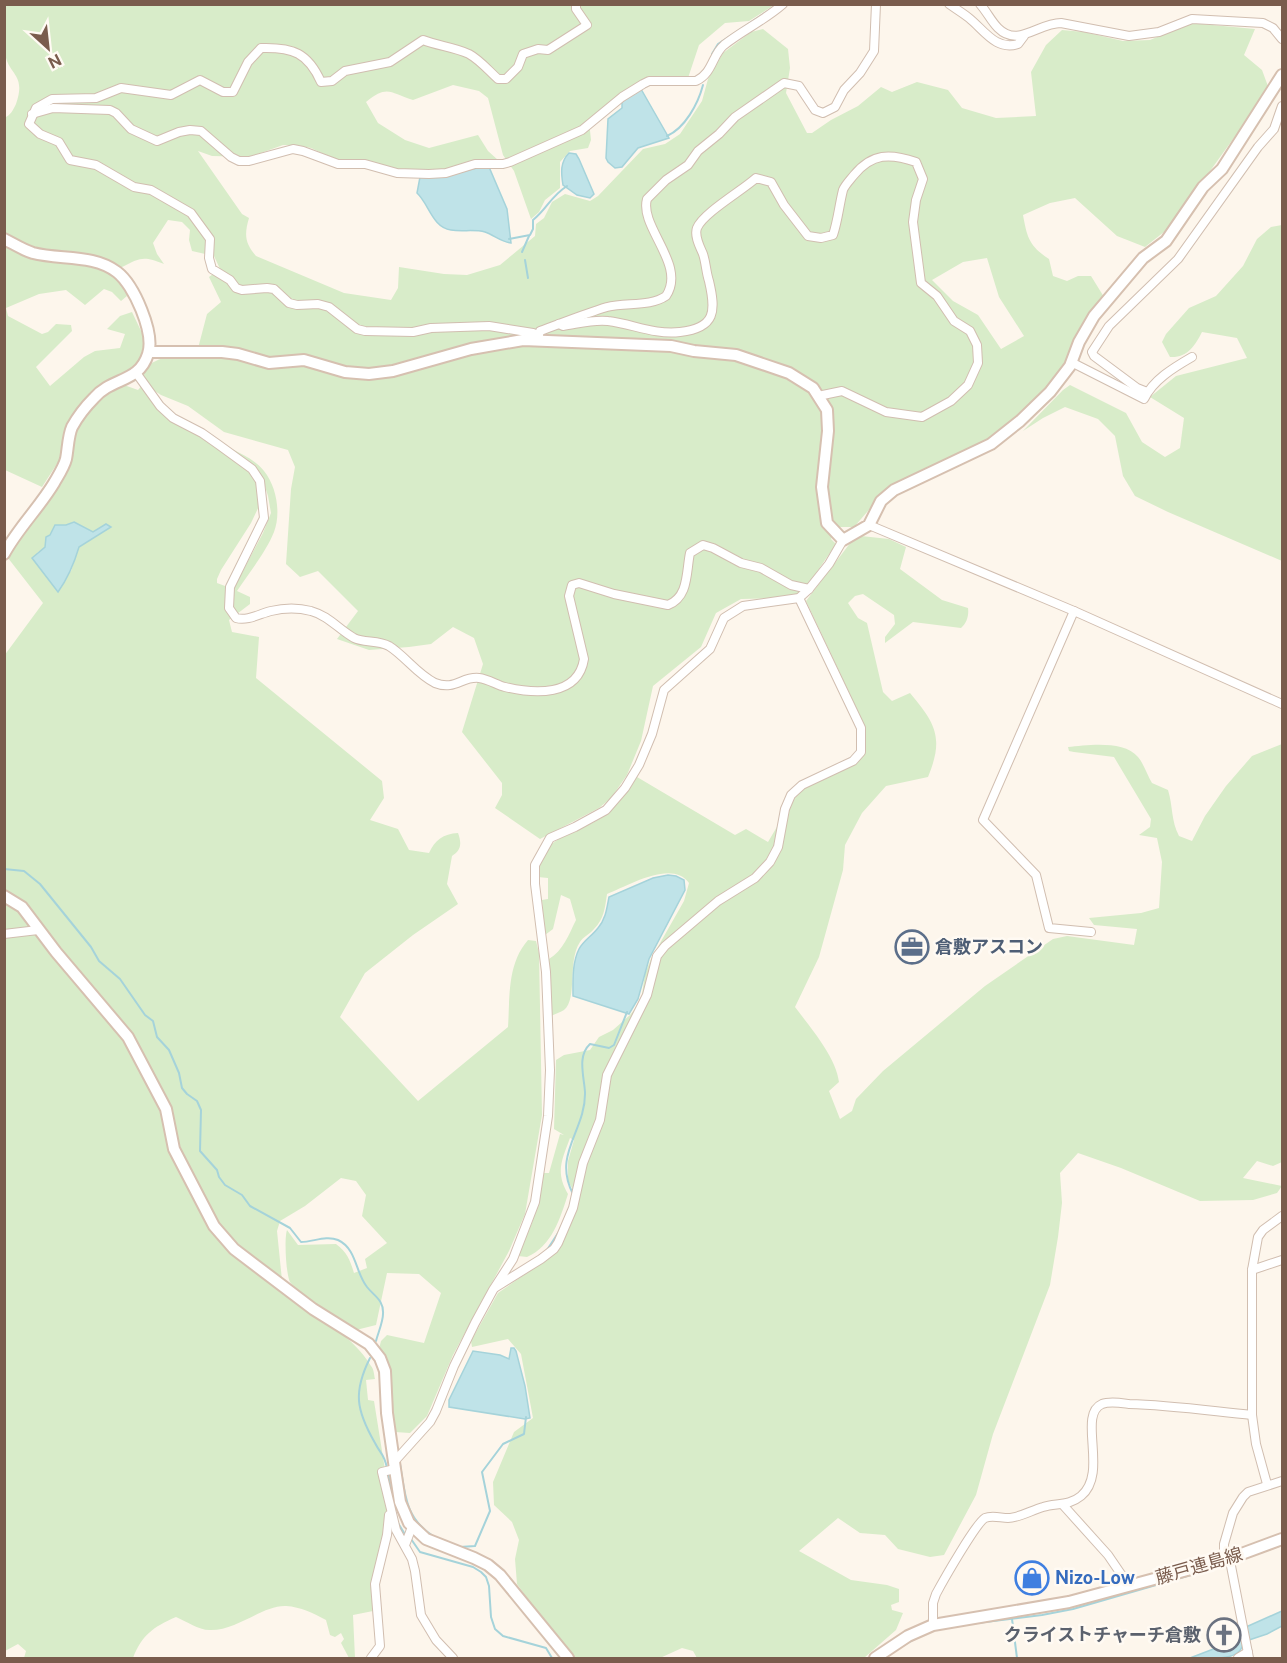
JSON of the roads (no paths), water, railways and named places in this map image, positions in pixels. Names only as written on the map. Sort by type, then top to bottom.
[{"type":"street","points":[[538,338],[525,331],[489,326],[431,328],[413,332],[365,331],[357,329],[329,307],[318,304],[289,303],[280,293],[267,288],[242,290],[236,288],[230,280],[212,269],[209,258],[210,239],[191,213],[151,190],[134,187],[96,165],[70,160],[58,142],[40,134],[29,124],[32,114],[42,103],[52,99],[96,98],[122,88],[171,95],[200,80],[223,92],[233,92],[248,62],[261,48],[284,47],[299,55],[314,66],[321,82],[332,81],[345,71],[390,62],[423,40],[438,47],[457,49],[472,55],[498,79],[506,79],[518,68],[523,54],[538,49],[548,50],[586,25],[576,9],[576,4]]},
{"type":"street","points":[[32,114],[53,108],[110,110],[116,113],[131,129],[157,141],[179,132],[201,130],[238,161],[249,161],[292,149],[303,150],[338,164],[365,164],[397,173],[446,173],[475,164],[510,162],[570,136],[590,124],[622,97],[650,81],[701,79],[707,74],[722,46],[783,4]]},
{"type":"street","points":[[538,338],[540,331],[607,308],[652,301],[666,296],[671,285],[670,270],[646,210],[647,199],[666,180],[687,165],[698,151],[729,123],[784,83],[798,86],[815,110],[823,113],[832,110],[844,90],[860,73],[874,51],[876,4]]},
{"type":"street","points":[[949,4],[969,17],[983,32],[1004,46],[1018,44],[1024,36]]},
{"type":"street","points":[[980,4],[1000,30],[1016,37],[1024,36],[1051,23],[1140,36],[1159,32],[1192,19],[1263,23],[1273,28],[1282,39]]},
{"type":"street","points":[[566,1658],[500,1575],[488,1565],[426,1539],[408,1537],[396,1530],[382,1472],[391,1468],[436,1412],[454,1366],[493,1290],[513,1259],[535,1202],[548,1116],[550,1070],[546,972],[535,884],[535,865],[550,838],[606,810],[625,788],[639,765],[652,734],[664,690],[710,649],[724,618],[743,606],[799,598],[829,564],[843,540],[869,525],[881,501],[894,490],[991,444],[1050,392],[1071,362],[1094,316],[1143,258],[1166,241],[1203,187],[1222,169],[1282,75]]},
{"type":"street","points":[[1147,392],[1137,388],[1094,356],[1092,352],[1109,326],[1178,259],[1258,147],[1274,129],[1282,106]]},
{"type":"street","points":[[559,324],[563,326],[600,320],[670,333],[703,326],[712,318],[714,307],[704,257],[696,234],[698,227],[726,199],[742,191],[756,178],[771,182],[784,205],[808,236],[821,238],[833,235],[839,217],[843,188],[862,165],[883,156],[896,155],[916,162],[923,179],[916,200],[913,222],[921,283],[937,296],[954,321],[970,331],[977,345],[978,363],[968,385],[951,401],[922,417],[886,412],[842,391],[818,396]]},
{"type":"street","points":[[4,239],[31,253],[96,262],[116,271],[130,286],[149,338],[149,352],[137,374],[107,386],[94,398],[71,429],[65,462],[53,485],[14,536],[4,554]]},
{"type":"street","points":[[149,352],[222,352],[269,363],[304,360],[345,372],[369,374],[393,371],[471,349],[538,338],[671,346],[736,355],[789,373],[813,388],[827,410],[828,431],[822,487],[827,523],[843,540]]},
{"type":"street","points":[[1071,362],[1144,399],[1151,386],[1192,357]]},
{"type":"street","points":[[137,374],[160,406],[173,418],[219,445],[252,469],[260,481],[264,518],[230,586],[229,608],[236,618],[242,620],[269,611],[286,609],[324,615],[355,638],[388,646],[436,683],[451,686],[480,678],[520,690],[545,692],[563,687],[577,676],[582,669],[584,659],[569,596],[573,585],[579,583],[614,594],[668,605],[676,602],[682,594],[690,553],[703,545],[741,563],[761,568],[791,585],[809,589]]},
{"type":"street","points":[[869,525],[1074,611],[1282,704]]},
{"type":"street","points":[[493,1290],[541,1260],[558,1243],[573,1208],[583,1163],[600,1120],[607,1075],[647,995],[657,956],[665,946],[718,901],[755,878],[771,862],[778,847],[785,809],[791,795],[802,785],[853,761],[861,752],[861,728],[799,598]]},
{"type":"street","points":[[1074,611],[983,820],[1036,875],[1049,928],[1091,932]]},
{"type":"street","points":[[4,896],[22,907],[38,930],[128,1037],[166,1110],[174,1149],[214,1226],[234,1249],[313,1309],[369,1344],[380,1358],[385,1371],[391,1468],[415,1571],[421,1615],[436,1640],[453,1659]]},
{"type":"street","points":[[4,934],[38,930]]},
{"type":"street","points":[[1267,1484],[1252,1415],[1252,1270],[1258,1238],[1263,1230],[1282,1216]]},
{"type":"street","points":[[1252,1270],[1282,1260]]},
{"type":"street","points":[[933,1625],[933,1603],[936,1594],[983,1519],[992,1516],[1010,1519],[1044,1506],[1071,1503],[1082,1496],[1091,1484],[1095,1462],[1091,1424],[1094,1411],[1104,1404],[1146,1404],[1252,1415]]},
{"type":"street","points":[[1238,1659],[1248,1655],[1224,1544],[1233,1513],[1248,1492],[1282,1480]]},
{"type":"street","points":[[1063,1505],[1108,1555],[1123,1577],[1126,1587]]},
{"type":"street","points":[[371,1659],[380,1646],[375,1584],[376,1571],[387,1535],[390,1510]]},
{"type":"street","name":"藤戸連島線","points":[[875,1659],[908,1636],[933,1625],[1042,1608],[1229,1562],[1282,1539]]},
{"type":"water","points":[[641,89],[669,138],[638,148],[622,167],[615,168],[606,158],[608,119],[622,108],[622,102]]},
{"type":"water","points":[[569,153],[576,154],[579,159],[594,194],[590,198],[577,195],[563,185],[562,168]]},
{"type":"water","points":[[484,166],[489,167],[507,209],[511,243],[485,232],[455,231],[445,228],[435,220],[417,193],[420,177],[443,177]]},
{"type":"water","points":[[74,522],[93,532],[106,524],[111,527],[79,547],[70,571],[58,592],[32,558],[45,547],[46,537],[50,535],[55,525]]},
{"type":"water","points":[[668,875],[684,880],[685,890],[649,959],[638,999],[629,1014],[573,996],[573,972],[577,954],[581,946],[603,921],[609,897],[653,878]]},
{"type":"water","points":[[511,1348],[516,1351],[530,1418],[449,1407],[449,1400],[473,1351],[500,1355],[509,1359]]},
{"type":"water","points":[[1282,1611],[1282,1626],[1249,1640],[1246,1627]]},
{"type":"water","points":[[1242,1638],[1239,1652],[1233,1655],[1216,1658],[1190,1658]]},
{"type":"waterway","points":[[712,54],[718,44],[771,9]]},
{"type":"waterway","points":[[667,136],[680,127],[690,115],[703,85]]},
{"type":"waterway","points":[[509,239],[530,235],[533,220],[556,194],[567,186]]},
{"type":"waterway","points":[[522,252],[529,236]]},
{"type":"waterway","points":[[525,260],[528,278]]},
{"type":"waterway","points":[[4,869],[24,871],[40,884],[91,947],[99,961],[120,979],[145,1015],[153,1021],[157,1037],[169,1050],[179,1073],[182,1088],[197,1101],[201,1110],[200,1151],[217,1170],[225,1185],[242,1195],[250,1206],[290,1228],[301,1242],[324,1238],[333,1239],[338,1240],[349,1249],[363,1281],[382,1305],[383,1317],[376,1341]]},
{"type":"waterway","points":[[573,1194],[566,1167],[584,1106],[582,1060],[590,1044],[609,1048],[614,1045],[627,1012]]},
{"type":"waterway","points":[[547,1250],[560,1230]]},
{"type":"waterway","points":[[370,1358],[361,1381],[359,1401],[364,1421],[387,1468]]},
{"type":"waterway","points":[[460,1547],[475,1546],[490,1511],[482,1472],[503,1444],[524,1434],[526,1417]]},
{"type":"waterway","points":[[400,1464],[405,1495],[412,1513],[424,1529],[433,1536]]},
{"type":"waterway","points":[[388,1473],[392,1497]]},
{"type":"waterway","points":[[398,1523],[406,1536]]},
{"type":"waterway","points":[[411,1539],[420,1552],[473,1567],[481,1572],[486,1577],[489,1586],[491,1617],[495,1629],[503,1636],[546,1648],[552,1658]]},
{"type":"waterway","points":[[1256,1554],[1282,1545]]},
{"type":"waterway","points":[[969,1624],[1073,1609],[1208,1570]]},
{"type":"waterway","points":[[1012,1619],[1017,1658]]},
{"type":"waterway","points":[[899,1648],[920,1636]]},
{"type":"place","name":"倉敷アスコン","points":[[912,947]]},
{"type":"place","name":"Nizo-Low","points":[[1032,1578]]},
{"type":"place","name":"クライストチャーチ倉敷","points":[[1224,1635]]}]
